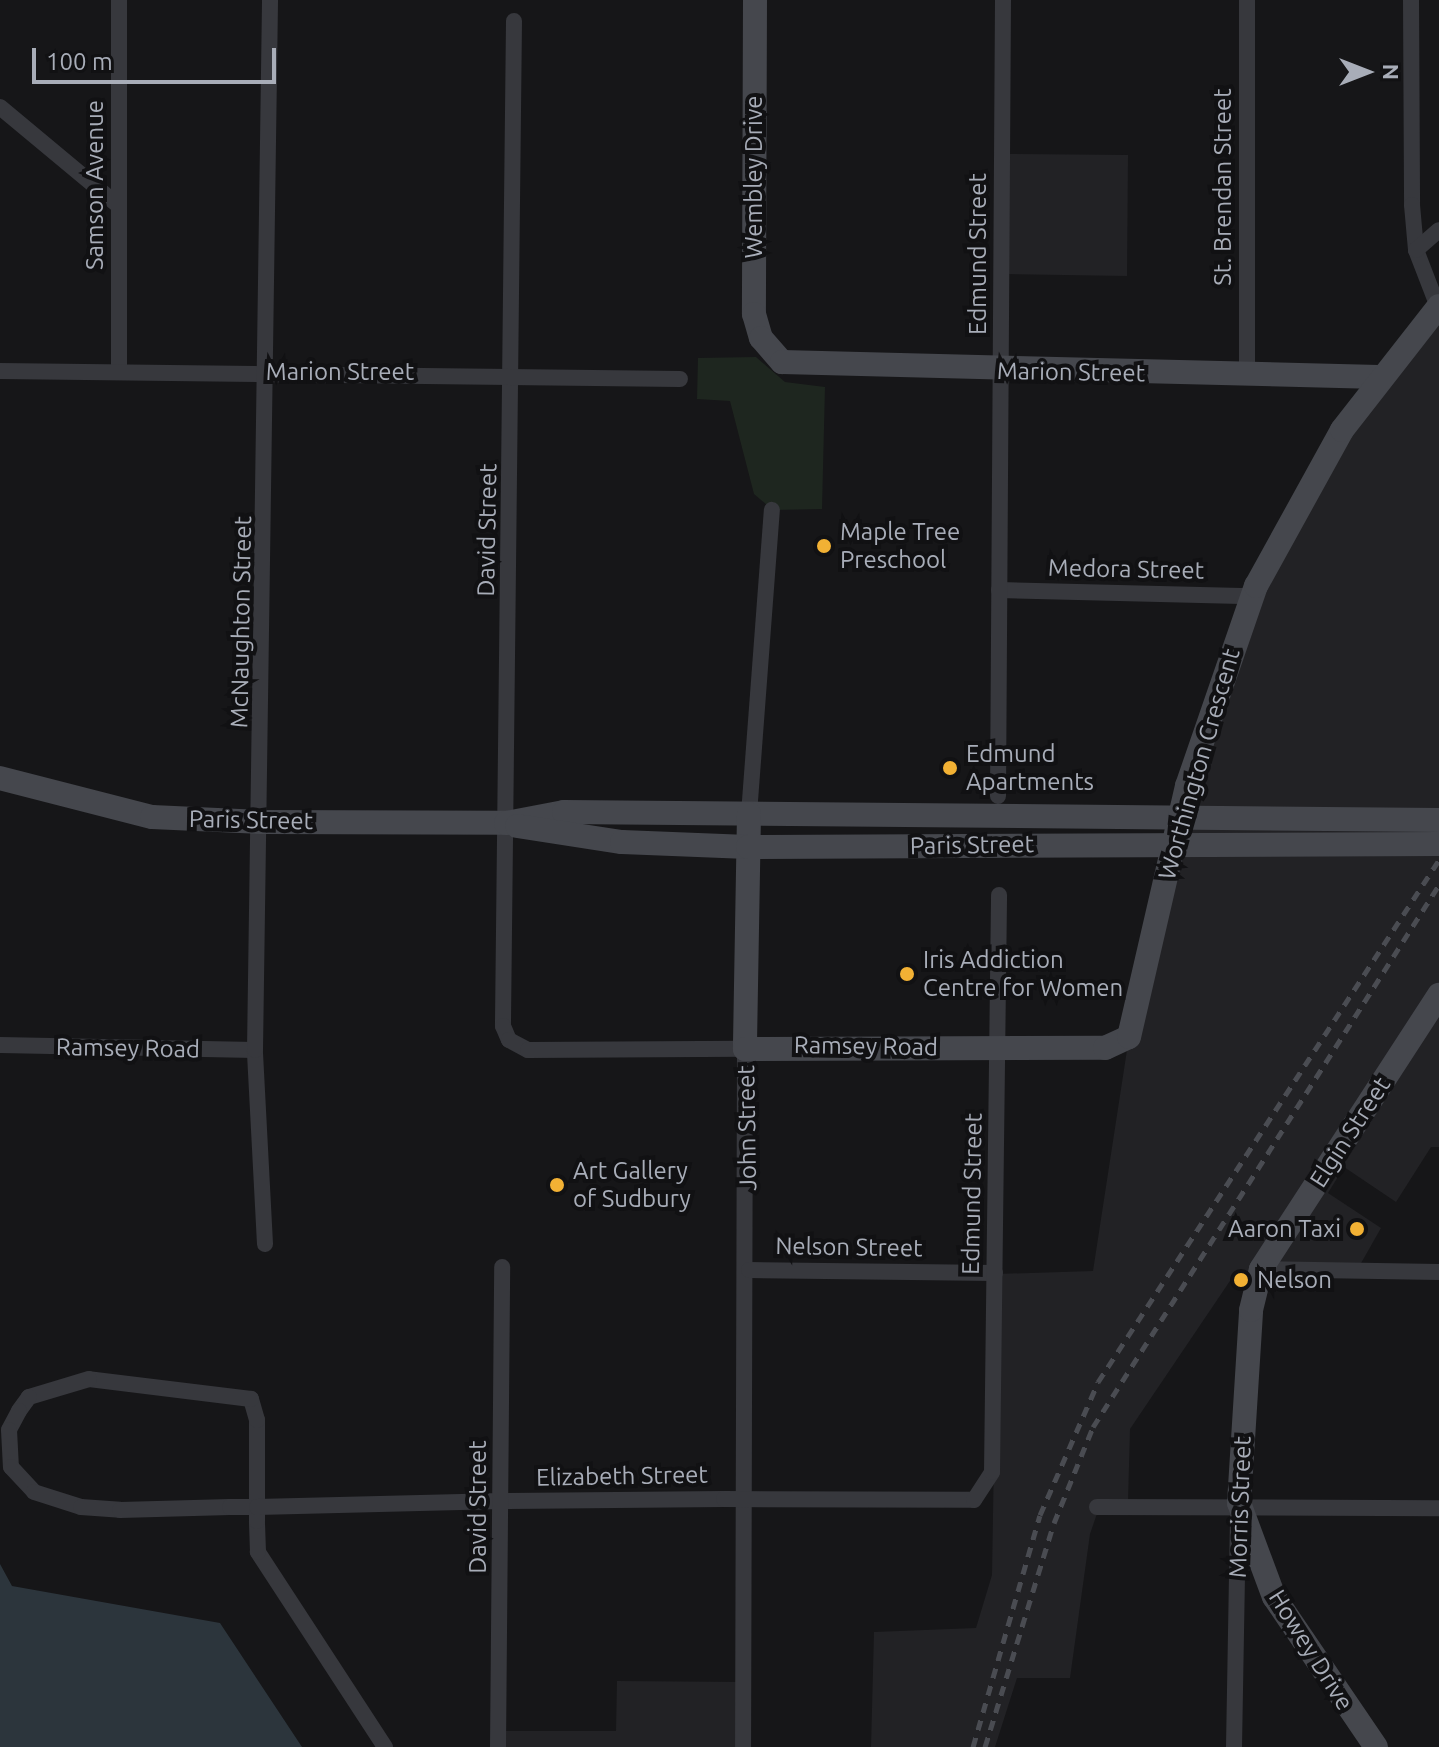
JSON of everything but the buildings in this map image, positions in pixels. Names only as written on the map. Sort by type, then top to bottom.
[{"type":"street","name":"Samson Avenue","points":[[119,0],[119,370]]},
{"type":"street","name":"McNaughton Street","points":[[265,1244],[255,1050],[262,822],[270,0]]},
{"type":"street","name":"Wembley Drive","points":[[755,0],[754,314],[769,350]]},
{"type":"street","name":"Edmund Street","points":[[998,796],[1003,0]]},
{"type":"street","name":"St. Brendan Street","points":[[1247,0],[1247,374]]},
{"type":"street","points":[[1411,0],[1416,250],[1438,306]]},
{"type":"street","name":"David Street","points":[[509,1040],[506,823],[514,372],[514,21]]},
{"type":"street","points":[[0,107],[119,206]]},
{"type":"street","points":[[1416,250],[1439,230]]},
{"type":"street","name":"Worthington Crescent","points":[[1129,1037],[1187,786],[1252,596],[1297,502],[1379,377],[1438,306]]},
{"type":"street","name":"Marion Street","points":[[769,350],[797,366],[1379,377]]},
{"type":"street","name":"Marion Street","points":[[0,371],[514,372],[680,379]]},
{"type":"street","name":"John Street","points":[[743,1747],[749,1270],[745,1049],[748,847],[772,510]]},
{"type":"street","name":"Medora Street","points":[[999,590],[1252,596]]},
{"type":"street","name":"Paris Street","points":[[0,778],[152,817],[262,822],[506,823],[622,842],[748,847],[1439,844]]},
{"type":"street","name":"Paris Street","points":[[506,823],[564,812],[1439,820]]},
{"type":"street","name":"Edmund Street","points":[[983,1492],[992,1472],[999,895]]},
{"type":"street","name":"Elgin Street","points":[[1261,1269],[1436,1006]]},
{"type":"street","name":"Ramsey Road","points":[[509,1040],[528,1050],[1105,1048],[1129,1037]]},
{"type":"street","name":"Ramsey Road","points":[[0,1045],[255,1050]]},
{"type":"street","name":"David Street","points":[[498,1747],[502,1267]]},
{"type":"street","points":[[1261,1269],[1439,1272]]},
{"type":"street","name":"Morris Street","points":[[1234,1747],[1239,1503],[1261,1269]]},
{"type":"street","name":"Nelson Street","points":[[749,1270],[995,1273]]},
{"type":"street","name":"Elizabeth Street","points":[[257,1507],[256,1409],[241,1394],[68,1381],[29,1397],[9,1430],[11,1467],[34,1492],[81,1507],[257,1507],[747,1499],[964,1503],[983,1492]]},
{"type":"street","points":[[1097,1507],[1239,1503],[1439,1508]]},
{"type":"street","name":"Howey Drive","points":[[1239,1503],[1274,1597],[1376,1747]]},
{"type":"street","points":[[257,1507],[258,1552],[272,1584],[385,1747]]},
{"type":"shaded area","points":[[1005,154],[1128,155],[1127,276],[1004,274]]},
{"type":"shaded area","points":[[1439,308],[1439,1147],[1431,1147],[1396,1202],[1344,1167],[1328,1193],[1381,1228],[1360,1265],[1236,1272],[1130,1429],[1128,1502],[1101,1502],[1090,1534],[1070,1678],[1017,1678],[995,1747],[871,1747],[874,1632],[976,1628],[992,1575],[997,1274],[1093,1271],[1129,1037],[1158,910],[1276,546]]},
{"type":"shaded area","points":[[756,357],[785,382],[825,387],[822,509],[773,510],[754,494],[730,401],[697,399],[698,358]]},
{"type":"shaded area","points":[[0,1564],[12,1586],[220,1623],[302,1747],[0,1747]]},
{"type":"shaded area","points":[[617,1681],[744,1682],[744,1747],[499,1747],[500,1731],[616,1731]]},
{"type":"railway","points":[[973,1747],[1040,1515],[1098,1382],[1439,860]]},
{"type":"railway","points":[[985,1747],[1054,1523],[1093,1427],[1439,885]]},
{"type":"place","name":"Maple Tree Preschool","points":[[824,546]]},
{"type":"place","name":"Edmund Apartments","points":[[950,768]]},
{"type":"place","name":"Iris Addiction Centre for Women","points":[[907,974]]},
{"type":"place","name":"Art Gallery of Sudbury","points":[[557,1185]]},
{"type":"place","name":"Aaron Taxi","points":[[1357,1229]]},
{"type":"place","name":"Nelson","points":[[1241,1280]]}]
